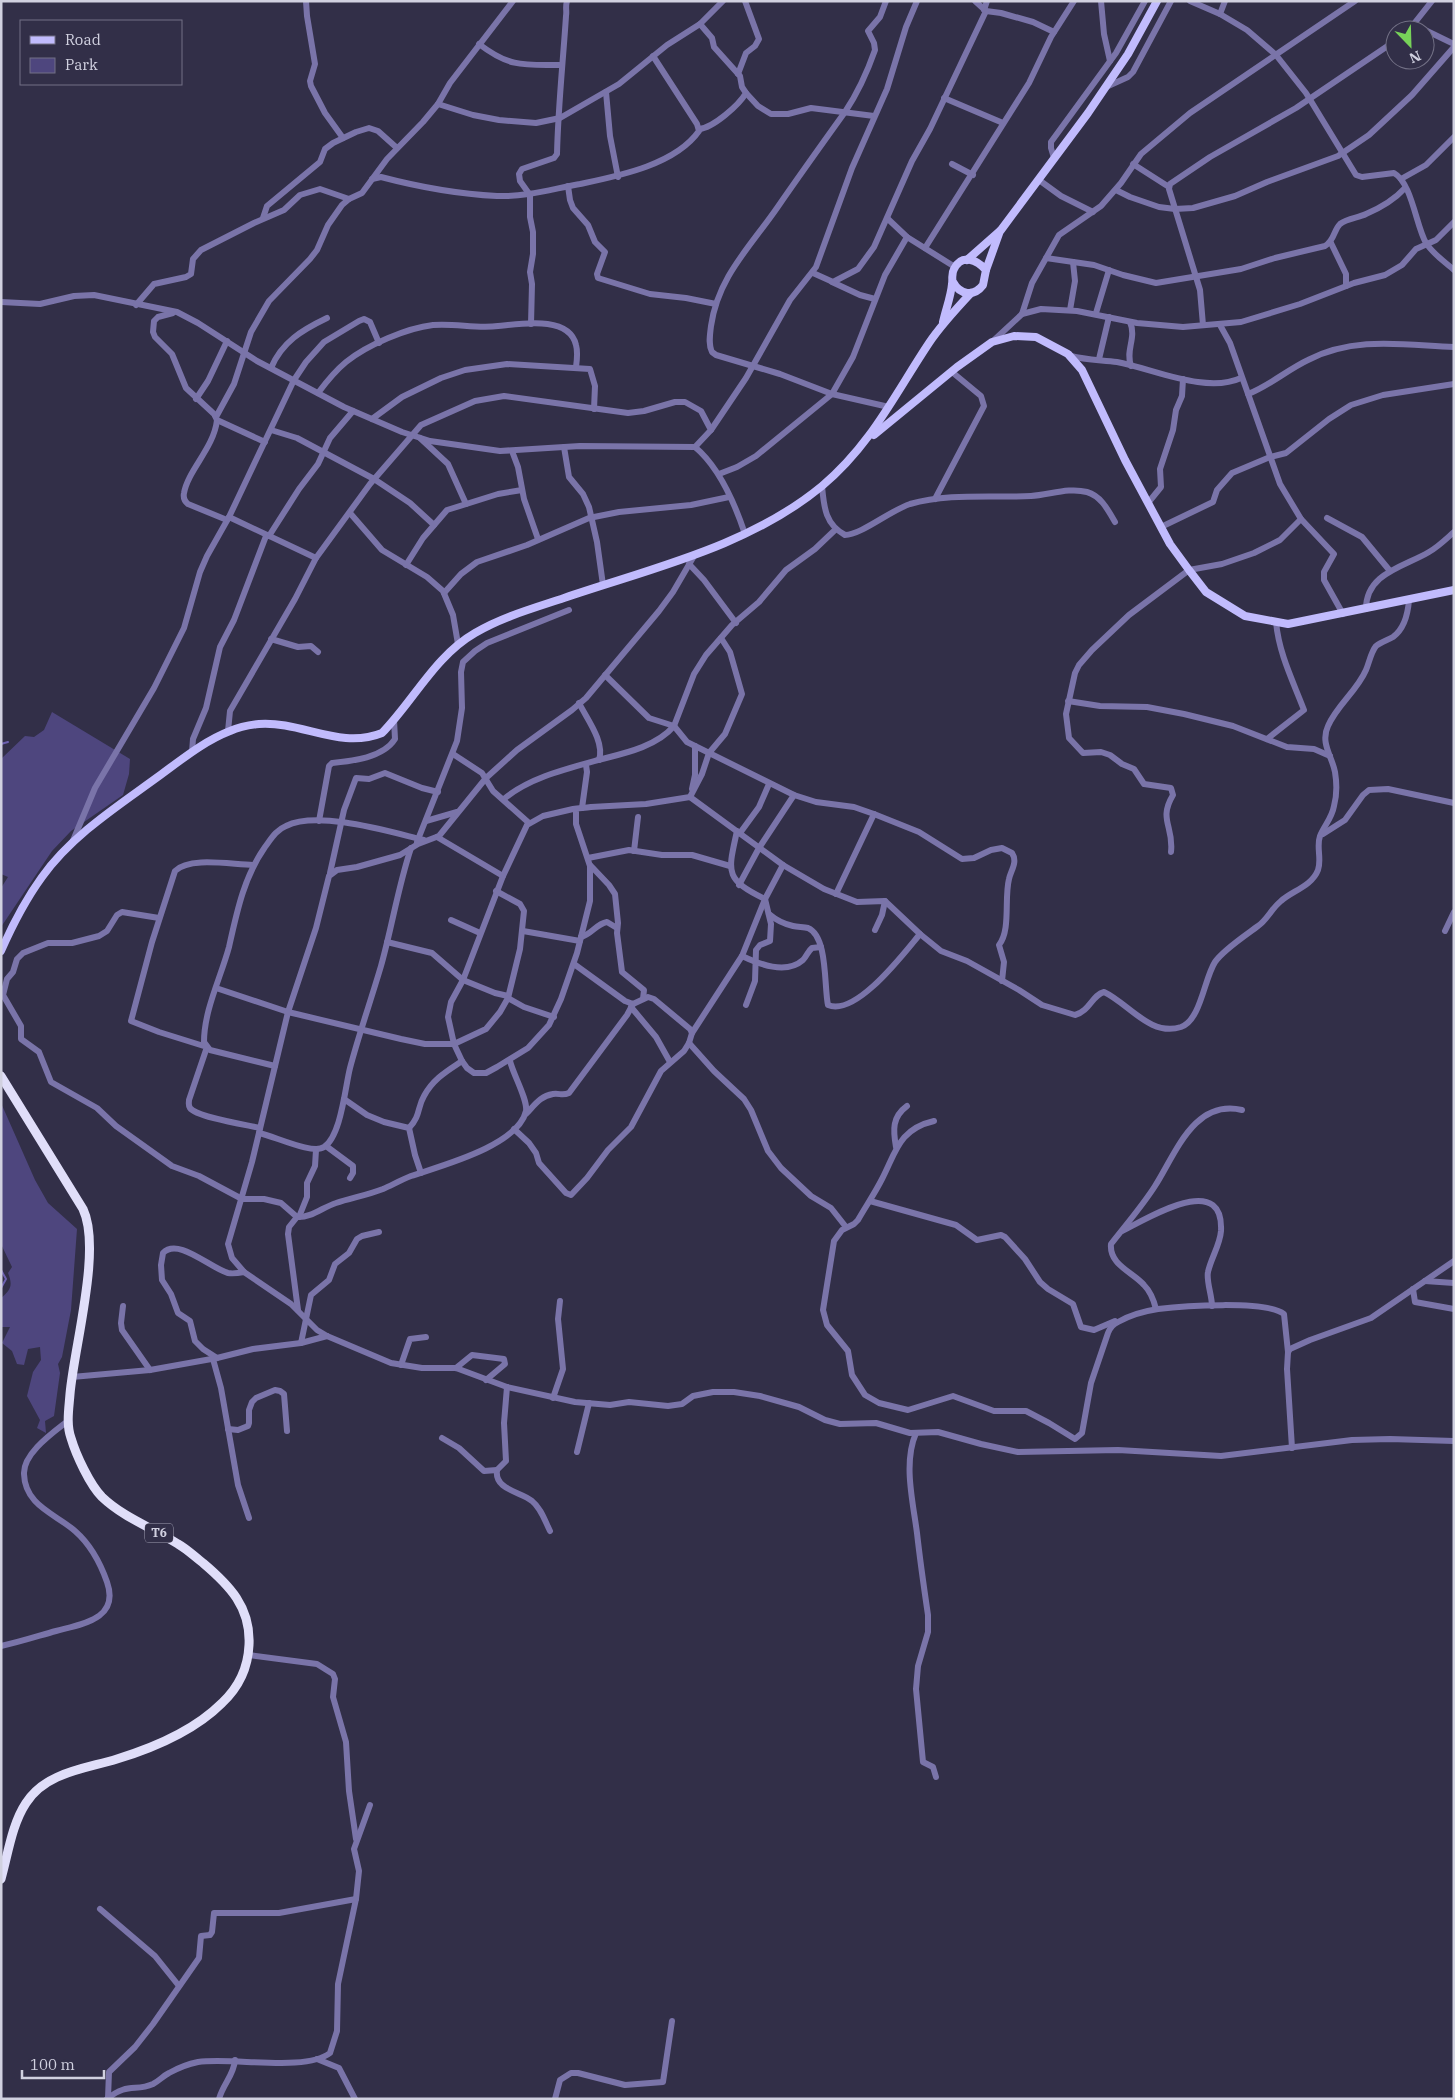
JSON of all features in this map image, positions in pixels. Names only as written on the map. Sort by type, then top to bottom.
[{"type":"highway","name":"T6","points":[[1,1076],[83,1209],[89,1223],[89,1259],[83,1315],[72,1377],[69,1420],[70,1435],[74,1447],[101,1496],[124,1513],[180,1544],[230,1586],[245,1613],[248,1628],[249,1655],[246,1669],[231,1696],[200,1721],[174,1736],[144,1749],[117,1759],[66,1773],[36,1790],[20,1815],[1,1879]]},
{"type":"main road","points":[[967,260],[1001,230],[1039,180],[1128,54],[1157,1]]},
{"type":"main road","points":[[953,282],[960,291],[971,293],[978,291],[983,285],[990,254],[1001,230]]},
{"type":"main road","points":[[943,324],[953,282],[952,274],[954,267],[960,262],[967,260],[979,262],[986,270]]},
{"type":"main road","points":[[866,441],[943,324],[971,293]]},
{"type":"main road","points":[[1,950],[42,877],[71,844],[99,820],[192,752],[228,731],[260,724],[280,725],[339,739],[370,738],[382,733],[413,694],[458,644],[476,632],[501,620],[694,556],[768,522],[822,486],[866,441],[952,372],[992,342],[1006,337],[1025,336],[1046,341],[1071,356],[1082,370],[1125,460],[1170,544],[1206,592],[1245,616],[1288,624],[1366,610],[1454,590]]},
{"type":"street","points":[[306,1],[315,64],[310,81],[311,86],[325,113],[343,138]]},
{"type":"street","points":[[316,558],[228,518],[188,504],[183,497],[186,486],[211,441],[216,418],[231,392],[243,351],[255,322],[269,301],[310,260],[317,250],[328,224],[342,205],[362,194],[380,167],[396,148],[414,133],[438,104],[442,94],[513,1]]},
{"type":"street","points":[[531,324],[530,272],[534,248],[530,217],[530,195],[520,181],[519,172],[556,156],[567,1]]},
{"type":"street","points":[[438,104],[473,115],[498,120],[536,123],[560,118],[628,78],[653,56],[700,24],[723,1]]},
{"type":"street","points":[[738,74],[746,53],[755,46],[759,39],[745,1]]},
{"type":"street","points":[[886,1],[880,17],[868,31],[874,43],[874,54],[844,113],[732,270],[716,304],[710,338],[712,352],[832,394],[889,407]]},
{"type":"street","points":[[1,302],[40,304],[74,296],[94,295],[177,312],[271,368],[318,393],[372,419],[420,438],[477,449],[512,451],[564,447],[694,447],[711,430],[753,366],[790,300],[813,273],[824,251],[835,212],[887,89],[906,27],[917,1]]},
{"type":"street","points":[[975,1],[985,10],[1033,22],[1054,32]]},
{"type":"street","points":[[832,282],[863,265],[888,218],[912,161],[930,128],[985,10],[987,1]]},
{"type":"street","points":[[1101,1],[1104,34],[1110,61]]},
{"type":"street","points":[[1054,158],[1051,142],[1110,61],[1145,1]]},
{"type":"street","points":[[1106,87],[1128,77],[1133,72],[1171,1]]},
{"type":"street","points":[[1190,1],[1220,14],[1252,34],[1276,55],[1310,98],[1352,170],[1358,176],[1394,173],[1400,179],[1427,244],[1454,270]]},
{"type":"street","points":[[1220,14],[1225,1]]},
{"type":"street","points":[[1022,314],[1032,283],[1063,232],[1101,206],[1116,190],[1145,150],[1190,112],[1356,1]]},
{"type":"street","points":[[1417,20],[1432,1]]},
{"type":"street","points":[[925,248],[1030,83],[1054,32],[1072,3]]},
{"type":"street","points":[[700,24],[712,38],[714,47],[738,74],[746,93],[758,106],[771,114],[788,114],[811,108],[874,116]]},
{"type":"street","points":[[1116,190],[1143,202],[1175,209],[1201,206],[1235,196],[1343,154],[1369,135],[1412,95],[1454,45],[1435,35]]},
{"type":"street","points":[[480,44],[489,51],[519,65],[562,65]]},
{"type":"street","points":[[1168,187],[1174,181],[1210,158],[1283,116],[1385,48]]},
{"type":"street","points":[[653,56],[699,129]]},
{"type":"street","points":[[606,92],[610,136],[618,177]]},
{"type":"street","points":[[372,179],[381,177],[436,189],[480,194],[530,195],[618,177],[652,164],[678,150],[693,138],[699,129],[706,128],[725,115],[746,93]]},
{"type":"street","points":[[944,98],[1003,123]]},
{"type":"street","points":[[263,218],[267,206],[320,162],[328,146],[343,138],[363,129],[373,129],[385,136],[396,148]]},
{"type":"street","points":[[1400,179],[1426,165],[1454,137]]},
{"type":"street","points":[[952,164],[973,175]]},
{"type":"street","points":[[1133,164],[1168,187],[1197,276],[1203,325]]},
{"type":"street","points":[[1039,180],[1061,196],[1093,212]]},
{"type":"street","points":[[568,186],[573,208],[588,225],[595,242],[605,252],[598,269],[598,278],[650,294],[716,304]]},
{"type":"street","points":[[1046,258],[1094,265],[1156,283],[1242,269],[1275,258],[1320,248],[1331,243],[1339,225],[1366,214],[1397,196],[1405,188]]},
{"type":"street","points":[[136,305],[154,284],[186,277],[191,274],[193,259],[201,250],[263,218],[284,210],[300,195],[316,190],[329,191],[350,199]]},
{"type":"street","points":[[888,218],[907,237],[954,267]]},
{"type":"street","points":[[992,342],[1022,314],[1041,309],[1096,313],[1130,322],[1183,327],[1241,322],[1300,304],[1346,286],[1385,275],[1402,264],[1416,249],[1442,235],[1454,222]]},
{"type":"street","points":[[719,474],[756,456],[832,394],[852,356],[888,268],[907,237]]},
{"type":"street","points":[[1331,243],[1346,274],[1346,286]]},
{"type":"street","points":[[1070,310],[1075,281],[1074,262]]},
{"type":"street","points":[[1096,313],[1109,270]]},
{"type":"street","points":[[813,273],[860,295],[874,299]]},
{"type":"street","points":[[177,312],[158,317],[154,322],[153,332],[158,343],[170,352],[186,388],[216,418],[265,442]]},
{"type":"street","points":[[1099,359],[1110,317]]},
{"type":"street","points":[[271,368],[276,356],[289,341],[301,331],[327,318]]},
{"type":"street","points":[[71,844],[94,788],[154,688],[184,628],[200,572],[294,380],[306,362],[324,342],[359,321],[364,319],[370,322],[380,343]]},
{"type":"street","points":[[1130,322],[1133,334],[1128,355],[1131,366]]},
{"type":"street","points":[[318,393],[331,375],[346,361],[380,343],[412,330],[433,325],[557,325],[569,333],[574,340],[577,347],[576,367]]},
{"type":"street","points":[[1220,325],[1230,343],[1280,484],[1301,519],[1334,554],[1324,572],[1324,580],[1343,614]]},
{"type":"street","points":[[196,399],[208,381],[227,341]]},
{"type":"street","points":[[1248,394],[1309,359],[1349,345],[1393,342],[1454,347]]},
{"type":"street","points":[[1071,356],[1099,359],[1212,384],[1228,383],[1241,378]]},
{"type":"street","points":[[372,419],[402,397],[440,378],[465,370],[507,364],[576,367],[592,370],[595,386],[594,409]]},
{"type":"street","points":[[935,499],[984,406],[980,396],[952,372]]},
{"type":"street","points":[[1148,503],[1161,487],[1160,470],[1173,430],[1176,410],[1182,396],[1183,379]]},
{"type":"street","points":[[1161,527],[1208,505],[1214,500],[1217,490],[1225,478],[1232,473],[1290,450],[1329,419],[1351,405],[1383,395],[1454,384]]},
{"type":"street","points":[[228,731],[230,711],[296,599],[316,558],[374,479],[410,435],[426,422],[488,398],[504,396],[633,413],[672,403],[685,402],[701,411],[711,430]]},
{"type":"street","points":[[192,752],[193,739],[206,708],[220,647],[234,620],[267,536],[324,453],[330,438],[353,410]]},
{"type":"street","points":[[271,430],[297,438],[374,479],[410,504],[434,525]]},
{"type":"street","points":[[420,438],[448,464],[466,504]]},
{"type":"street","points":[[564,447],[569,477],[587,501],[592,517],[603,585]]},
{"type":"street","points":[[694,447],[719,474],[729,497],[736,507],[745,534]]},
{"type":"street","points":[[512,451],[538,539]]},
{"type":"street","points":[[822,486],[828,520],[836,529],[848,535],[904,506],[935,499],[972,496],[1032,496],[1070,491],[1089,493],[1099,499],[1115,522]]},
{"type":"street","points":[[406,565],[423,538],[447,510],[498,494],[522,490]]},
{"type":"street","points":[[444,593],[461,574],[477,562],[592,517],[691,505],[729,497]]},
{"type":"street","points":[[350,513],[378,546],[428,577],[444,593],[454,615],[458,644]]},
{"type":"street","points":[[1327,518],[1362,537],[1390,571]]},
{"type":"street","points":[[1171,852],[1172,837],[1166,812],[1174,791],[1168,787],[1144,784],[1134,769],[1101,752],[1087,754],[1079,751],[1069,738],[1066,714],[1075,673],[1079,665],[1092,650],[1129,615],[1189,570],[1222,564],[1254,553],[1280,540],[1301,519]]},
{"type":"street","points":[[504,799],[519,788],[539,778],[623,754],[648,744],[665,734],[674,726],[698,666],[786,570],[817,547],[836,529]]},
{"type":"street","points":[[1366,610],[1376,580],[1429,552],[1454,532]]},
{"type":"street","points":[[330,874],[390,858],[418,843],[437,837],[447,828],[457,812],[486,778],[517,750],[579,703],[605,675],[659,611],[673,592],[694,556]]},
{"type":"street","points":[[689,564],[704,580],[736,623]]},
{"type":"street","points":[[586,765],[587,772],[579,808],[576,824],[590,866],[590,901],[574,964],[554,1017],[538,1038],[510,1061],[480,1074],[471,1071],[462,1061],[454,1044],[448,1017],[451,1002],[463,980],[496,891],[529,822],[547,814],[579,808],[646,804],[690,796],[783,865],[836,894],[857,902],[885,901],[941,951],[967,961],[1042,1005],[1075,1015],[1087,1009],[1099,994],[1104,992],[1145,1021],[1160,1026],[1180,1027],[1187,1024],[1195,1015],[1202,991],[1215,962],[1243,936],[1261,924],[1279,902],[1313,878],[1319,865],[1320,835],[1328,824],[1334,808],[1336,793],[1335,771],[1324,739],[1331,720],[1358,685],[1377,646],[1394,636],[1401,628],[1408,610],[1409,600]]},
{"type":"street","points":[[418,843],[341,822],[319,821],[301,821],[282,828],[272,837],[253,865],[237,912],[205,1032],[204,1042],[207,1047],[189,1100],[191,1109],[203,1115],[260,1130],[316,1150],[326,1146],[334,1133],[344,1099],[349,1072],[387,942],[399,886],[418,843],[453,754],[461,715],[462,668],[465,660],[487,643],[569,610]]},
{"type":"street","points":[[1267,739],[1304,710],[1282,658],[1276,634],[1276,622]]},
{"type":"street","points":[[690,796],[702,774],[709,753],[725,734],[740,701],[742,692],[730,652],[722,638]]},
{"type":"street","points":[[271,639],[298,647],[311,646],[318,652]]},
{"type":"street","points":[[605,675],[649,718],[674,726],[682,738],[695,746],[794,795],[816,802],[854,807],[874,814],[919,832],[962,859],[974,858],[991,850],[1002,848],[1012,853],[1015,861],[1007,888],[1005,936],[999,945],[1004,962],[1002,981]]},
{"type":"street","points":[[1068,701],[1100,706],[1147,707],[1226,724],[1287,747],[1314,749],[1330,756]]},
{"type":"street","points":[[579,703],[598,741],[601,753],[599,760]]},
{"type":"street","points":[[319,821],[329,766],[360,759],[385,749],[395,739],[394,720]]},
{"type":"street","points":[[690,796],[695,779],[695,746]]},
{"type":"street","points":[[453,754],[486,778],[493,791],[529,822]]},
{"type":"street","points":[[438,792],[422,788],[386,773],[369,779],[357,778],[341,822],[316,928],[288,1012],[260,1130],[228,1244],[232,1258],[244,1272],[298,1310],[327,1336],[381,1359],[401,1365],[422,1368],[456,1368],[506,1387],[553,1398],[610,1405],[629,1402],[668,1406],[682,1404],[693,1396],[713,1392],[734,1392],[760,1396],[799,1406],[834,1422],[876,1423],[916,1433],[938,1432],[990,1447],[1018,1452],[1118,1450],[1221,1456],[1352,1440],[1454,1441]]},
{"type":"street","points":[[746,1005],[755,981],[754,962],[756,950],[760,945],[770,941],[769,914],[765,899],[739,884],[732,874],[730,866],[738,832],[755,812],[770,784]]},
{"type":"street","points":[[1320,835],[1345,820],[1363,795],[1370,790],[1388,789],[1454,803]]},
{"type":"street","points":[[739,884],[759,848],[794,795]]},
{"type":"street","points":[[426,821],[457,812]]},
{"type":"street","points":[[836,894],[874,814]]},
{"type":"street","points":[[634,851],[638,817]]},
{"type":"street","points":[[437,837],[503,876]]},
{"type":"street","points":[[588,858],[623,849],[668,856],[684,854],[730,866]]},
{"type":"street","points":[[253,865],[210,862],[180,866],[173,874],[131,1020],[159,1032],[207,1047],[210,1050],[275,1066]]},
{"type":"street","points":[[514,1129],[534,1149],[541,1164],[566,1193],[571,1195],[587,1178],[608,1150],[631,1127],[661,1071],[684,1051],[690,1043],[692,1033],[742,956],[765,899],[783,865]]},
{"type":"street","points":[[590,866],[614,891],[622,972],[644,990],[643,999]]},
{"type":"street","points":[[216,988],[288,1012],[424,1044],[454,1044],[486,1029],[500,1012],[508,997],[523,931],[524,908],[496,891]]},
{"type":"street","points":[[875,930],[882,915],[885,901]]},
{"type":"street","points":[[159,918],[122,912],[117,915],[107,931],[99,936],[72,943],[48,943],[29,950],[17,959],[13,974],[7,979],[3,995],[21,1026],[21,1039],[39,1052],[51,1082],[97,1108],[116,1126],[172,1166],[199,1176],[242,1198],[274,1200],[281,1203],[298,1217],[305,1217],[336,1203],[382,1190],[421,1173],[470,1156],[514,1129],[526,1111],[526,1102],[513,1073],[510,1061]]},
{"type":"street","points":[[1445,931],[1454,912]]},
{"type":"street","points":[[769,914],[785,924],[808,928],[813,932],[821,947],[824,959],[828,1005],[834,1008],[843,1006],[862,995],[890,969],[920,934]]},
{"type":"street","points":[[451,920],[480,933]]},
{"type":"street","points":[[523,931],[581,939],[602,923],[607,922],[617,928]]},
{"type":"street","points":[[387,942],[432,953],[463,980],[508,997],[524,1007],[554,1017]]},
{"type":"street","points":[[742,956],[754,962],[777,967],[790,966],[803,960],[812,948],[821,947]]},
{"type":"street","points":[[574,964],[632,1006],[656,1037],[670,1062]]},
{"type":"street","points":[[522,1118],[540,1099],[552,1094],[560,1096],[569,1092],[632,1006],[643,999],[648,997],[654,999],[687,1026],[692,1033]]},
{"type":"street","points":[[690,1043],[714,1071],[744,1099],[751,1110],[766,1146],[781,1168],[810,1196],[831,1208],[846,1227]]},
{"type":"street","points":[[421,1173],[409,1128],[418,1116],[423,1096],[440,1075],[462,1061]]},
{"type":"street","points":[[344,1099],[367,1116],[409,1128]]},
{"type":"street","points":[[896,1147],[894,1125],[896,1117],[907,1106]]},
{"type":"street","points":[[1156,1309],[1146,1287],[1117,1262],[1112,1254],[1111,1244],[1152,1191],[1193,1126],[1214,1110],[1230,1107],[1242,1110]]},
{"type":"street","points":[[934,1121],[924,1123],[911,1130],[896,1147],[886,1172],[858,1220],[837,1234],[834,1241],[823,1316],[827,1325],[848,1351],[850,1367],[864,1395],[880,1403],[908,1410],[953,1396],[994,1411],[1026,1410],[1049,1422],[1071,1438],[1077,1439],[1082,1433],[1091,1383],[1105,1342],[1111,1327],[1118,1321]]},
{"type":"street","points":[[326,1146],[353,1166],[353,1173],[350,1178]]},
{"type":"street","points":[[298,1310],[288,1234],[289,1226],[298,1217],[307,1197],[307,1183],[315,1166],[316,1150]]},
{"type":"street","points":[[1120,1232],[1182,1203],[1203,1200],[1210,1203],[1218,1214],[1221,1231],[1208,1272],[1212,1306]]},
{"type":"street","points":[[870,1201],[956,1225],[977,1240],[1001,1235],[1005,1237],[1025,1259],[1040,1282],[1048,1290],[1073,1304],[1081,1328],[1094,1330],[1112,1322],[1156,1309],[1212,1306],[1247,1307],[1279,1311],[1284,1314],[1286,1321],[1292,1448]]},
{"type":"street","points":[[301,1343],[311,1295],[329,1280],[335,1264],[346,1256],[357,1239],[380,1232]]},
{"type":"street","points":[[244,1272],[227,1272],[180,1247],[169,1248],[163,1253],[162,1280],[173,1298],[175,1309],[190,1322],[193,1337],[199,1346],[215,1358],[222,1388],[238,1485],[249,1518]]},
{"type":"street","points":[[1288,1352],[1290,1349],[1310,1340],[1371,1318],[1454,1260]]},
{"type":"street","points":[[1425,1281],[1454,1283]]},
{"type":"street","points":[[1413,1289],[1415,1302],[1454,1309]]},
{"type":"street","points":[[553,1398],[563,1369],[558,1319],[560,1301]]},
{"type":"street","points":[[123,1306],[120,1324],[122,1330],[150,1370]]},
{"type":"street","points":[[72,1377],[150,1370],[253,1349],[301,1343],[327,1336]]},
{"type":"street","points":[[401,1365],[410,1339],[426,1337]]},
{"type":"street","points":[[456,1368],[472,1355],[504,1359],[505,1364],[486,1380]]},
{"type":"street","points":[[506,1387],[504,1424],[506,1460],[497,1470],[497,1476],[502,1484],[515,1494],[528,1498],[535,1503],[550,1531]]},
{"type":"street","points":[[228,1429],[238,1430],[248,1426],[252,1402],[256,1398],[275,1390],[284,1394],[287,1431]]},
{"type":"street","points":[[577,1452],[589,1403]]},
{"type":"street","points":[[1,1646],[94,1621],[106,1608],[110,1590],[98,1558],[75,1531],[37,1505],[27,1486],[24,1474],[26,1464],[38,1446],[69,1420]]},
{"type":"street","points":[[916,1433],[912,1446],[910,1474],[913,1511],[928,1615],[928,1632],[918,1666],[916,1689],[923,1762],[933,1767],[936,1777]]},
{"type":"street","points":[[442,1438],[459,1448],[484,1471],[497,1470]]},
{"type":"street","points":[[108,2098],[122,2088],[152,2084],[180,2067],[196,2062],[235,2060],[289,2063],[328,2055],[333,2048],[337,2031],[338,1984],[356,1899],[359,1871],[355,1856],[356,1840],[349,1792],[346,1742],[333,1697],[335,1679],[333,1674],[317,1664],[249,1655]]},
{"type":"street","points":[[356,1840],[370,1805]]},
{"type":"street","points":[[108,2098],[109,2072],[135,2047],[199,1958],[201,1936],[210,1935],[212,1932],[215,1912],[279,1913],[356,1899]]},
{"type":"street","points":[[100,1909],[156,1956],[179,1986]]},
{"type":"street","points":[[555,2099],[560,2080],[571,2073],[578,2073],[625,2085],[663,2082],[672,2021]]},
{"type":"street","points":[[316,2058],[339,2068],[355,2099]]},
{"type":"street","points":[[220,2099],[222,2089],[233,2072],[235,2060]]},
{"type":"street","points":[[349,2099],[352,2091]]},
{"type":"green space","points":[[52,712],[130,759],[129,774],[123,795],[71,831],[52,851],[1,927],[1,888],[8,877],[1,874],[1,759],[25,736],[34,737],[44,730]]},
{"type":"green space","points":[[1,1103],[35,1180],[48,1203],[77,1229],[71,1310],[62,1357],[58,1364],[60,1373],[54,1416],[45,1421],[46,1433],[37,1428],[40,1420],[27,1396],[33,1372],[41,1360],[40,1347],[28,1349],[24,1365],[17,1364],[12,1351],[2,1343],[10,1327],[1,1327],[1,1298],[10,1287],[8,1273],[12,1267],[1,1244]]},
{"type":"waterway","points":[[1,744],[8,742]]},
{"type":"waterway","points":[[1,1270],[6,1279],[1,1288]]}]
